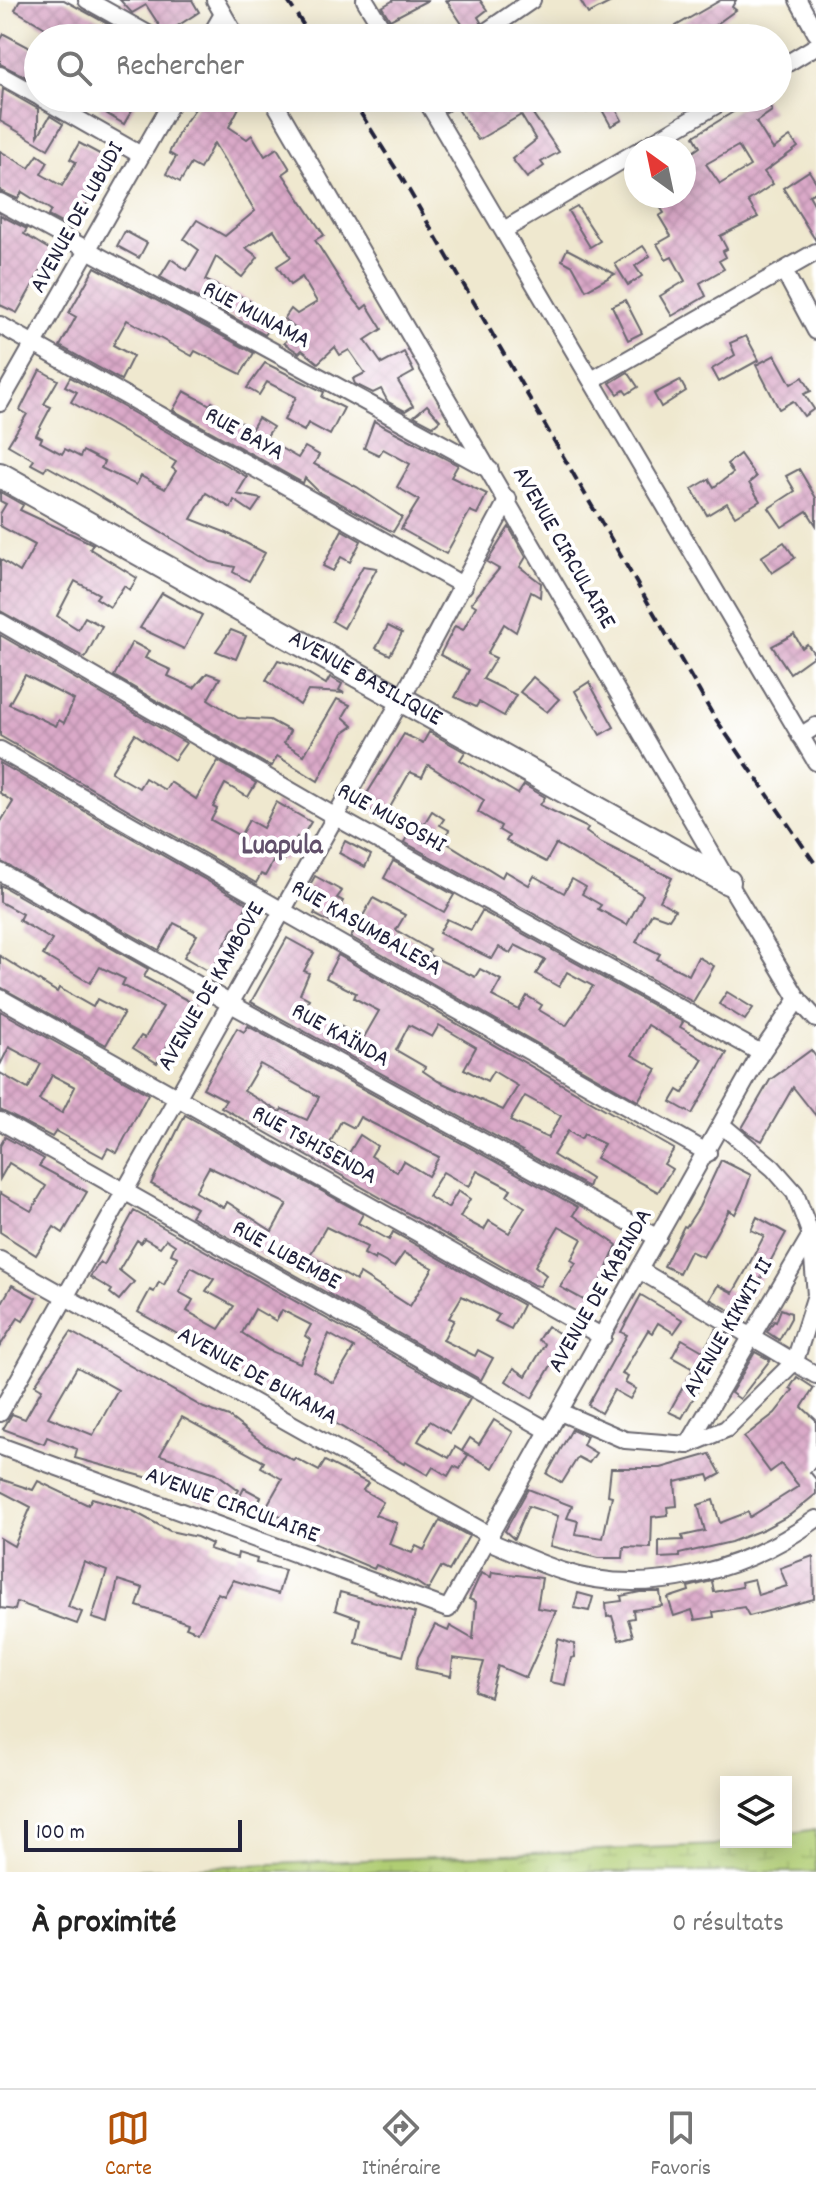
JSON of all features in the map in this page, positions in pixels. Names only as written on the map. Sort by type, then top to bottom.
[{"type":"street","points":[[87,0],[130,24]]},
{"type":"street","points":[[365,0],[380,24]]},
{"type":"street","points":[[497,24],[532,0]]},
{"type":"street","points":[[798,0],[816,33]]},
{"type":"street","points":[[792,61],[816,46]]},
{"type":"street","points":[[0,75],[24,88]]},
{"type":"street","points":[[66,112],[141,155]]},
{"type":"street","name":"AVENUE DE LUBUDI","points":[[0,403],[166,112]]},
{"type":"street","name":"AVENUE CIRCULAIRE","points":[[280,112],[728,882],[798,999],[816,1019]]},
{"type":"street","points":[[433,112],[816,762]]},
{"type":"street","points":[[663,136],[704,112]]},
{"type":"street","points":[[504,230],[624,159]]},
{"type":"street","name":"RUE MUNAMA","points":[[0,202],[88,253],[490,470]]},
{"type":"street","points":[[592,380],[816,252]]},
{"type":"street","points":[[784,271],[816,331]]},
{"type":"street","name":"RUE BAYA","points":[[0,325],[464,586]]},
{"type":"street","name":"AVENUE BASILIQUE","points":[[0,475],[728,882]]},
{"type":"street","name":"AVENUE DE KAMBOVE","points":[[0,1413],[402,698],[508,499]]},
{"type":"street","name":"RUE MUSOSHI","points":[[0,622],[334,816],[761,1053]]},
{"type":"street","points":[[800,736],[816,726]]},
{"type":"street","name":"RUE KASUMBALESA","points":[[0,750],[708,1153]]},
{"type":"street","name":"RUE KAÏNDA","points":[[0,872],[231,1004],[658,1238]]},
{"type":"street","name":"RUE TSHISENDA","points":[[0,998],[603,1337]]},
{"type":"street","name":"AVENUE DE KABINDA","points":[[448,1609],[708,1153],[761,1053],[798,999]]},
{"type":"street","name":"RUE LUBEMBE","points":[[0,1121],[549,1431]]},
{"type":"street","points":[[560,1412],[625,1440],[688,1445],[726,1429],[795,1361],[816,1295],[811,1235],[795,1193],[773,1168],[723,1126]]},
{"type":"street","name":"AVENUE KIKWIT II","points":[[688,1445],[811,1235]]},
{"type":"street","name":"AVENUE DE BUKAMA","points":[[0,1260],[490,1538],[564,1572],[614,1580],[666,1579],[724,1568],[785,1542],[816,1519]]},
{"type":"street","points":[[641,1271],[749,1339],[816,1375]]},
{"type":"street","name":"AVENUE CIRCULAIRE","points":[[0,1446],[448,1609]]},
{"type":"green space","points":[[816,1829],[816,1872],[88,1872],[720,1845],[720,1848],[792,1848],[792,1833]]},
{"type":"building","points":[[20,0],[64,0],[108,24],[39,24],[15,10]]},
{"type":"building","points":[[120,0],[192,0],[199,12],[180,24],[158,24],[146,5],[132,13]]},
{"type":"building","points":[[394,0],[428,0],[390,20],[382,7]]},
{"type":"building","points":[[446,0],[480,0],[487,10],[478,17],[481,22],[462,24]]},
{"type":"building","points":[[580,0],[615,0],[588,14]]},
{"type":"building","points":[[721,0],[736,0],[732,7],[736,10],[717,24],[679,24]]},
{"type":"building","points":[[4,34],[24,45],[24,76],[0,64],[0,41]]},
{"type":"building","points":[[3,89],[24,101],[24,112],[38,112],[38,136],[50,116],[63,124],[48,149],[0,121]]},
{"type":"building","points":[[104,112],[131,112],[124,124]]},
{"type":"building","points":[[193,112],[237,112],[229,127],[247,139],[252,135],[265,156],[277,148],[290,169],[283,174],[324,235],[315,240],[347,291],[362,309],[367,305],[382,329],[365,340],[382,364],[404,352],[414,372],[398,381],[413,406],[405,411],[388,402],[381,389],[373,393],[355,384],[353,379],[365,373],[349,350],[340,355],[335,347],[318,363],[302,350],[299,353],[284,343],[297,330],[284,319],[291,309],[297,314],[317,302],[302,277],[290,285],[277,266],[291,257],[274,230],[246,248],[258,257],[242,277],[216,257],[205,280],[230,292],[220,305],[236,294],[252,302],[247,312],[271,326],[265,335],[160,277],[171,259],[187,270],[199,250],[184,239],[197,220],[225,236],[255,211],[214,143],[200,169],[191,164],[180,182],[166,174],[176,157],[169,153]]},
{"type":"building","points":[[460,112],[532,112],[559,152],[541,162],[544,166],[527,178],[512,159],[536,140],[521,115],[478,140]]},
{"type":"building","points":[[603,112],[618,112],[622,120],[611,126]]},
{"type":"building","points":[[733,112],[771,112],[756,122],[773,149],[790,137],[798,147],[764,172],[773,184],[748,201],[758,217],[720,236],[727,249],[723,251],[726,257],[719,261],[724,269],[700,283],[706,296],[672,316],[660,296],[685,281],[672,257],[666,260],[657,244],[671,236],[659,216],[664,213],[661,208],[696,208],[696,150],[700,147],[694,136]],"holes":[[[738,146],[750,166],[720,184],[706,164]]]},
{"type":"building","points":[[79,143],[107,158],[83,199],[88,202],[72,229],[48,216],[51,210],[22,192],[18,199],[0,191],[0,151],[29,168],[38,155],[48,162],[41,174],[62,186],[76,162],[70,159]]},
{"type":"building","points":[[809,171],[816,182],[816,192],[809,195],[816,207],[816,241],[783,188]]},
{"type":"building","points":[[577,206],[600,241],[590,247],[568,211]]},
{"type":"building","points":[[0,215],[27,229],[24,234],[52,251],[17,313],[0,305]]},
{"type":"building","points":[[125,231],[147,243],[139,258],[117,246]]},
{"type":"building","points":[[643,246],[650,256],[635,266],[642,276],[628,285],[615,264]]},
{"type":"building","points":[[567,249],[615,274],[586,290],[573,266],[562,260]]},
{"type":"building","points":[[95,267],[254,353],[241,374],[195,351],[192,356],[127,320],[113,345],[133,356],[121,380],[60,346],[76,317],[69,313]]},
{"type":"building","points":[[625,300],[642,333],[628,340],[612,306]]},
{"type":"building","points":[[746,336],[759,360],[719,382],[712,369],[735,355],[730,343]]},
{"type":"building","points":[[775,355],[791,384],[803,377],[811,391],[804,394],[814,409],[804,416],[793,401],[779,409],[756,365]]},
{"type":"building","points":[[265,363],[324,392],[322,397],[344,408],[330,435],[308,423],[304,431],[284,420],[296,397],[267,382],[259,395],[247,388]]},
{"type":"building","points":[[40,370],[58,380],[44,404],[51,407],[36,435],[42,438],[40,442],[62,454],[65,449],[80,457],[83,451],[104,462],[101,468],[136,485],[141,476],[165,489],[176,471],[172,468],[176,462],[71,402],[77,392],[65,386],[70,377],[247,477],[237,494],[261,499],[252,512],[234,500],[231,508],[206,493],[191,519],[265,553],[249,581],[233,572],[235,567],[211,562],[47,466],[44,471],[31,464],[34,460],[8,445],[27,414],[20,410]]},
{"type":"building","points":[[628,372],[638,387],[627,394],[624,390],[618,394],[610,383]]},
{"type":"building","points":[[680,380],[686,391],[661,407],[654,394]]},
{"type":"building","points":[[184,391],[210,405],[212,402],[251,430],[258,418],[273,427],[265,439],[298,458],[305,447],[319,455],[314,464],[357,487],[402,517],[393,532],[319,492],[305,478],[303,483],[173,410]]},
{"type":"building","points":[[427,405],[440,420],[433,426],[414,416]]},
{"type":"building","points":[[374,421],[458,465],[451,477],[487,494],[477,514],[470,511],[446,554],[401,529],[419,500],[397,487],[410,464],[383,449],[379,455],[364,448]]},
{"type":"building","points":[[740,454],[756,477],[749,483],[760,501],[735,516],[727,503],[707,515],[692,489],[709,479],[714,487],[733,473],[727,464]]},
{"type":"building","points":[[799,469],[816,498],[816,525],[807,511],[782,527],[769,508],[795,491],[786,476]]},
{"type":"building","points":[[0,492],[23,505],[20,510],[93,544],[90,549],[137,578],[130,590],[124,586],[110,607],[96,598],[99,594],[75,581],[57,616],[78,629],[85,617],[102,626],[85,658],[0,611],[0,559],[20,572],[35,545],[0,526],[0,514],[6,504],[0,501]]},
{"type":"building","points":[[509,527],[526,557],[520,567],[541,583],[540,597],[531,592],[516,632],[504,624],[487,654],[496,658],[483,679],[516,695],[504,716],[479,702],[476,707],[455,697],[469,670],[440,655],[455,626],[463,630],[476,606],[471,603],[499,569],[487,562]]},
{"type":"building","points":[[342,530],[361,541],[350,562],[341,557],[333,571],[323,566]]},
{"type":"building","points":[[784,542],[795,558],[772,573],[761,557]]},
{"type":"building","points":[[363,566],[377,568],[344,628],[332,621]]},
{"type":"building","points":[[162,593],[202,615],[184,649],[140,628]]},
{"type":"building","points":[[388,626],[402,633],[390,655],[376,648]]},
{"type":"building","points":[[231,630],[246,636],[236,659],[216,651]]},
{"type":"building","points":[[794,634],[802,648],[807,644],[815,655],[790,673],[772,646]]},
{"type":"building","points":[[0,635],[186,743],[174,760],[135,734],[111,772],[139,788],[145,778],[165,790],[170,782],[196,799],[218,761],[256,783],[248,797],[225,784],[213,807],[217,809],[211,820],[240,836],[249,820],[263,828],[276,802],[311,822],[300,840],[297,837],[283,862],[275,858],[265,876],[261,874],[256,883],[0,736]],"holes":[[[25,675],[74,700],[64,723],[59,720],[56,726],[9,704]]]},
{"type":"building","points":[[132,642],[149,651],[145,658],[171,670],[168,676],[194,688],[207,673],[220,678],[208,699],[238,718],[270,720],[290,731],[284,743],[304,755],[337,699],[350,705],[343,717],[353,726],[343,733],[318,781],[277,756],[272,766],[266,764],[114,676]]},
{"type":"building","points":[[278,660],[294,665],[326,684],[330,677],[342,684],[339,690],[344,693],[308,691],[300,705],[266,680]]},
{"type":"building","points":[[533,677],[559,699],[547,712],[520,692]]},
{"type":"building","points":[[589,682],[614,727],[600,735],[575,691]]},
{"type":"building","points":[[429,732],[465,752],[460,760],[518,794],[524,785],[545,797],[540,805],[588,828],[586,832],[600,842],[672,878],[660,901],[675,910],[669,919],[652,913],[636,942],[660,954],[657,959],[689,975],[698,957],[714,966],[693,1002],[404,842],[417,820],[424,824],[432,811],[444,819],[440,825],[449,830],[444,841],[502,877],[505,871],[529,885],[534,876],[564,893],[572,879],[586,887],[582,894],[601,905],[598,909],[627,925],[643,895],[556,844],[546,862],[506,841],[509,836],[499,830],[501,826],[478,812],[484,800],[428,765],[422,777],[410,772],[384,818],[360,805],[404,734],[423,743]]},
{"type":"building","points":[[0,763],[248,904],[243,913],[252,919],[244,932],[235,927],[223,947],[229,956],[223,966],[216,962],[210,972],[184,957],[197,935],[174,923],[159,950],[0,861],[0,823],[13,802],[0,793]]},
{"type":"building","points":[[345,841],[371,855],[365,867],[339,853]]},
{"type":"building","points":[[393,861],[454,895],[444,912],[384,878]]},
{"type":"building","points":[[315,876],[342,891],[337,898],[343,901],[331,923],[314,914],[318,907],[302,899]]},
{"type":"building","points":[[0,885],[148,969],[144,977],[196,1005],[184,1025],[180,1023],[157,1063],[133,1048],[141,1036],[145,1038],[163,1007],[122,985],[125,979],[100,967],[90,983],[43,955],[52,940],[19,920],[22,914],[0,902]]},
{"type":"building","points":[[373,898],[405,915],[396,930],[430,950],[427,954],[475,977],[480,969],[501,980],[492,996],[519,1010],[527,996],[542,1005],[539,1010],[566,1026],[593,986],[567,972],[559,987],[536,974],[545,960],[515,945],[510,953],[499,947],[492,959],[439,933],[447,919],[471,930],[482,911],[683,1022],[680,1027],[727,1053],[692,1114],[671,1102],[678,1090],[683,1093],[703,1059],[648,1025],[632,1055],[657,1069],[638,1101],[351,937]]},
{"type":"building","points":[[287,938],[314,953],[304,971],[309,973],[300,994],[309,999],[305,1006],[363,1039],[379,1011],[354,998],[356,993],[326,978],[338,955],[674,1149],[664,1164],[672,1169],[658,1192],[596,1158],[604,1144],[584,1134],[581,1139],[568,1131],[553,1155],[591,1179],[588,1187],[251,1002]],"holes":[[[409,1025],[432,1037],[439,1025],[476,1047],[464,1069],[487,1081],[493,1071],[518,1086],[503,1110],[438,1081],[423,1071],[425,1067],[396,1050]],[[525,1096],[561,1116],[548,1138],[510,1121]]]},
{"type":"building","points":[[0,956],[57,992],[59,988],[93,1007],[97,999],[124,1013],[106,1045],[0,987]]},
{"type":"building","points":[[727,992],[753,1008],[745,1020],[719,1004]]},
{"type":"building","points":[[0,1011],[148,1094],[117,1153],[108,1148],[103,1157],[56,1131],[52,1137],[0,1110],[0,1073],[28,1089],[41,1064],[9,1047],[0,1065]],"holes":[[[52,1075],[75,1087],[62,1113],[39,1100]]]},
{"type":"building","points":[[248,1026],[578,1207],[573,1215],[617,1245],[591,1304],[560,1287],[576,1263],[571,1260],[582,1239],[559,1226],[535,1266],[546,1275],[540,1286],[534,1285],[221,1107],[226,1100],[203,1088],[237,1028],[244,1032]],"holes":[[[260,1064],[319,1097],[307,1120],[282,1109],[280,1112],[244,1091]],[[360,1117],[439,1157],[428,1176],[403,1161],[397,1172],[371,1156],[377,1146],[360,1135],[349,1153],[330,1143],[341,1121],[354,1128]],[[477,1171],[511,1189],[507,1196],[525,1207],[509,1233],[489,1221],[484,1230],[460,1217],[470,1199],[458,1191],[448,1208],[428,1196],[443,1172],[469,1187]]]},
{"type":"building","points":[[811,1050],[816,1057],[816,1116],[793,1087],[762,1141],[749,1134],[742,1128],[770,1080]]},
{"type":"building","points":[[185,1115],[363,1214],[358,1223],[389,1240],[393,1232],[523,1305],[511,1329],[495,1321],[499,1315],[462,1296],[449,1318],[454,1320],[443,1340],[475,1356],[478,1350],[493,1358],[481,1380],[191,1216],[196,1208],[151,1184]],"holes":[[[209,1167],[287,1204],[272,1231],[227,1202],[224,1208],[195,1192]],[[326,1227],[367,1247],[364,1254],[375,1260],[376,1257],[394,1267],[404,1253],[433,1268],[410,1306],[360,1274],[356,1281],[310,1255]]]},
{"type":"building","points":[[5,1137],[44,1159],[39,1166],[87,1192],[63,1233],[54,1227],[36,1255],[0,1232],[0,1193],[31,1211],[46,1186],[9,1163],[0,1179],[0,1146]]},
{"type":"building","points":[[721,1160],[751,1175],[742,1200],[735,1214],[729,1210],[703,1257],[690,1251],[679,1273],[664,1266],[684,1226],[699,1207]]},
{"type":"building","points":[[134,1211],[470,1399],[450,1433],[430,1421],[418,1441],[449,1458],[455,1447],[468,1455],[460,1469],[454,1466],[448,1476],[433,1467],[428,1475],[291,1397],[271,1387],[268,1393],[226,1367],[228,1364],[210,1352],[138,1312],[150,1290],[154,1292],[159,1282],[164,1285],[178,1257],[171,1254],[175,1245],[166,1239],[160,1247],[144,1238],[141,1243],[137,1240],[119,1270],[134,1282],[119,1300],[110,1293],[112,1290],[90,1277],[100,1262],[104,1265]],"holes":[[[191,1267],[214,1279],[206,1291],[234,1306],[219,1329],[187,1311],[193,1300],[179,1292]],[[255,1309],[276,1321],[282,1310],[311,1325],[305,1336],[311,1340],[300,1363],[268,1350],[242,1333]],[[329,1334],[354,1348],[333,1383],[313,1371]]]},
{"type":"building","points":[[757,1217],[786,1233],[740,1316],[710,1299],[718,1285],[733,1293],[764,1236],[751,1230]]},
{"type":"building","points":[[12,1285],[36,1298],[23,1321],[18,1318],[0,1346],[0,1306]]},
{"type":"building","points":[[641,1295],[683,1320],[674,1333],[658,1323],[652,1333],[648,1330],[622,1374],[628,1377],[625,1383],[636,1389],[630,1399],[614,1390],[601,1413],[588,1405],[627,1335],[621,1332]]},
{"type":"building","points":[[781,1309],[791,1313],[791,1318],[779,1340],[767,1332],[776,1322]]},
{"type":"building","points":[[547,1326],[567,1338],[532,1398],[506,1381],[514,1368],[526,1376],[545,1344],[538,1340]]},
{"type":"building","points":[[716,1329],[729,1336],[682,1418],[669,1412],[693,1369],[672,1357],[682,1339],[703,1351]]},
{"type":"building","points":[[71,1332],[204,1408],[229,1417],[264,1444],[293,1460],[295,1458],[319,1471],[325,1461],[368,1483],[363,1490],[383,1502],[375,1515],[397,1523],[389,1544],[412,1553],[416,1546],[424,1550],[440,1520],[469,1536],[449,1571],[441,1567],[428,1590],[376,1565],[374,1569],[308,1541],[310,1536],[290,1525],[292,1521],[265,1509],[282,1479],[261,1467],[264,1462],[182,1417],[160,1455],[216,1473],[239,1490],[231,1503],[210,1489],[205,1503],[164,1482],[75,1458],[77,1449],[47,1437],[44,1444],[3,1429],[12,1414],[25,1419],[42,1389],[35,1385]],"holes":[[[77,1367],[118,1390],[93,1435],[48,1417]]]},
{"type":"building","points":[[755,1352],[770,1360],[740,1399],[731,1393]]},
{"type":"building","points":[[797,1377],[814,1388],[802,1407],[816,1420],[816,1467],[810,1472],[816,1479],[816,1494],[790,1515],[764,1529],[731,1542],[679,1554],[679,1557],[659,1558],[659,1541],[683,1540],[682,1536],[705,1531],[698,1505],[713,1500],[720,1523],[748,1512],[750,1517],[799,1486],[781,1464],[770,1472],[744,1437],[775,1413],[793,1390],[790,1388]]},
{"type":"building","points":[[494,1420],[513,1432],[493,1468],[462,1451],[470,1438],[479,1444]]},
{"type":"building","points":[[572,1429],[587,1436],[583,1445],[596,1453],[589,1463],[578,1457],[562,1483],[547,1474]]},
{"type":"building","points":[[710,1454],[721,1474],[710,1480],[708,1475],[675,1482],[677,1506],[667,1507],[668,1515],[652,1517],[651,1548],[624,1547],[623,1558],[598,1558],[550,1546],[558,1516],[528,1506],[514,1539],[505,1531],[528,1489],[572,1506],[567,1518],[578,1521],[575,1534],[603,1538],[612,1496],[608,1495],[611,1468],[661,1468]]},
{"type":"building","points":[[0,1479],[33,1490],[38,1481],[88,1505],[92,1498],[131,1510],[170,1531],[212,1544],[209,1549],[237,1558],[238,1553],[257,1559],[256,1563],[285,1570],[278,1594],[233,1580],[224,1596],[218,1593],[198,1632],[186,1627],[188,1623],[137,1606],[143,1588],[118,1580],[108,1623],[92,1618],[107,1571],[84,1562],[68,1607],[82,1612],[77,1624],[17,1602],[15,1610],[0,1608],[0,1538],[14,1546],[31,1507],[0,1491]]},
{"type":"building","points":[[244,1488],[261,1497],[256,1507],[239,1498]]},
{"type":"building","points":[[813,1556],[814,1599],[749,1616],[744,1607],[713,1612],[714,1617],[695,1620],[692,1610],[674,1616],[668,1598],[689,1591],[688,1587],[712,1581],[714,1592],[742,1587],[741,1582],[754,1579],[758,1595],[787,1586],[780,1568]]},
{"type":"building","points":[[492,1572],[542,1578],[537,1608],[556,1611],[526,1678],[498,1666],[490,1697],[475,1691],[484,1662],[453,1658],[451,1676],[416,1669],[418,1657],[435,1625],[448,1631],[450,1626],[473,1639],[476,1602],[469,1599],[481,1573],[491,1577]]},
{"type":"building","points":[[340,1592],[415,1613],[403,1656],[355,1642],[360,1619],[335,1610]]},
{"type":"building","points":[[660,1592],[662,1606],[633,1610],[634,1618],[628,1619],[633,1636],[619,1640],[612,1616],[607,1617],[606,1603],[622,1601],[621,1596]]},
{"type":"building","points":[[578,1593],[593,1597],[589,1611],[574,1608]]},
{"type":"building","points":[[558,1639],[574,1644],[575,1657],[571,1658],[565,1685],[550,1682]]},
{"type":"railway","points":[[287,0],[303,24]]},
{"type":"railway","points":[[360,112],[403,180],[713,715],[816,865]]},
{"type":"district","name":"Luapula","points":[[282,848]]}]
